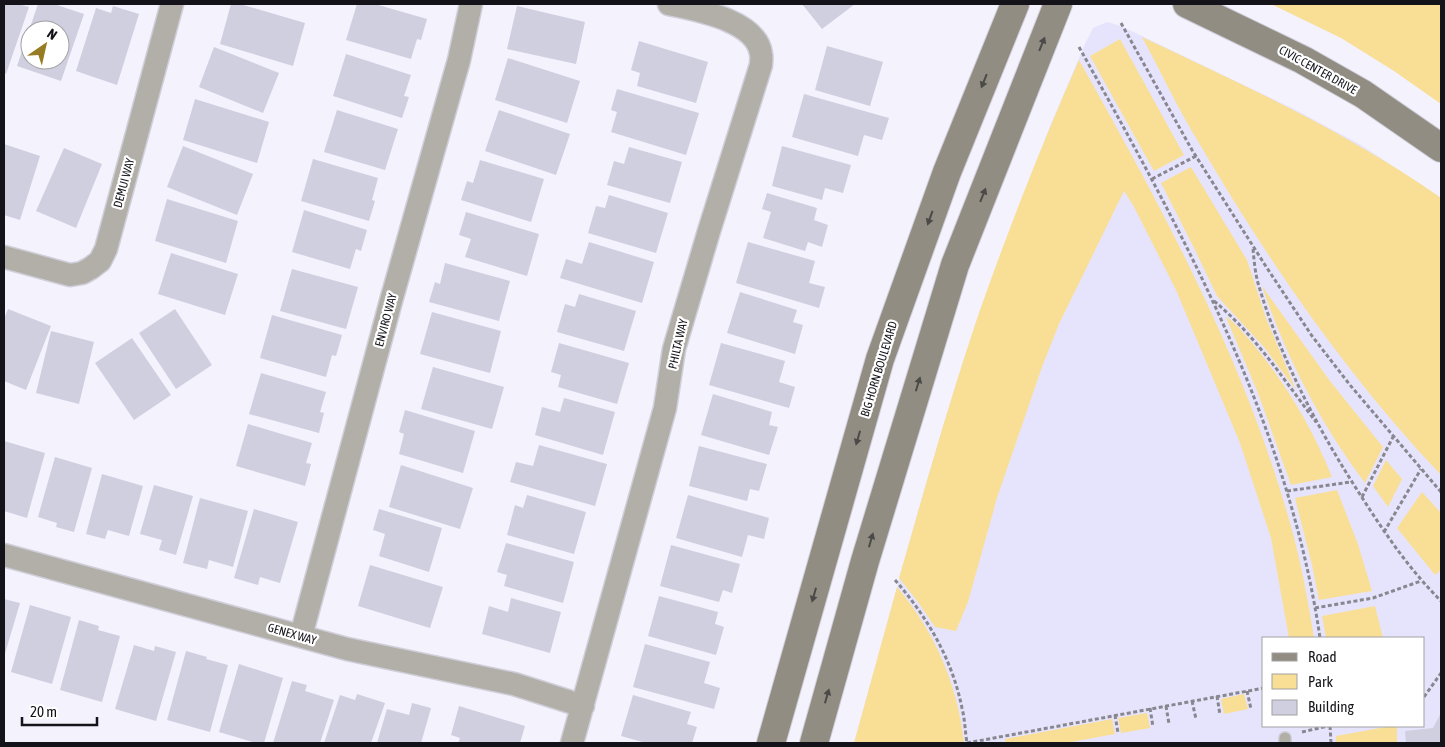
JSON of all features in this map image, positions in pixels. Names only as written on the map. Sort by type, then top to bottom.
[{"type":"main road","name":"BIG HORN BOULEVARD","points":[[771,743],[880,359],[947,172],[1015,4]]},
{"type":"main road","points":[[814,743],[884,497],[955,265],[1058,4]]},
{"type":"main road","name":"CIVIC CENTER DRIVE","points":[[1187,4],[1302,60],[1363,94],[1441,148]]},
{"type":"street","name":"DEMUI WAY","points":[[4,257],[70,275],[82,273],[100,260],[106,249],[172,4]]},
{"type":"street","name":"ENVIRO WAY","points":[[301,636],[391,301],[459,60],[471,4]]},
{"type":"street","name":"PHILTA WAY","points":[[572,743],[665,408],[674,350],[761,65],[762,54],[758,44],[744,28],[715,16],[669,4]]},
{"type":"street","name":"GENEX WAY","points":[[4,556],[364,653],[514,684],[583,706]]},
{"type":"path","points":[[1121,22],[1196,156],[1252,246],[1312,336],[1350,386],[1441,492]]},
{"type":"path","points":[[1079,47],[1152,179],[1212,299],[1264,426],[1287,492],[1309,576],[1320,637]]},
{"type":"path","points":[[1152,179],[1196,156]]},
{"type":"path","points":[[1252,246],[1258,281],[1269,315],[1283,350],[1321,429],[1351,482],[1384,532],[1421,581],[1441,601]]},
{"type":"path","points":[[1212,299],[1230,315],[1268,356],[1321,429]]},
{"type":"path","points":[[1362,498],[1393,437]]},
{"type":"path","points":[[1384,532],[1421,469]]},
{"type":"path","points":[[1287,492],[1351,482]]},
{"type":"path","points":[[895,580],[915,603],[932,629],[945,655],[963,710],[967,743],[1262,688]]},
{"type":"path","points":[[1315,608],[1373,598],[1421,581]]},
{"type":"path","points":[[1425,696],[1441,673]]},
{"type":"path","points":[[1247,691],[1251,709]]},
{"type":"path","points":[[1217,696],[1220,714]]},
{"type":"path","points":[[1192,701],[1196,719]]},
{"type":"path","points":[[1166,706],[1169,724]]},
{"type":"path","points":[[1150,708],[1153,727]]},
{"type":"path","points":[[1115,715],[1118,734]]},
{"type":"path","points":[[1302,732],[1324,727]]},
{"type":"path","points":[[1329,727],[1331,743]]},
{"type":"shaded area","points":[[1107,22],[1121,26],[1296,110],[1361,145],[1441,198],[1441,743],[854,743],[919,508],[980,310],[1051,124],[1093,28]]},
{"type":"green space","points":[[1271,4],[1441,4],[1441,104],[1394,71],[1341,38]]},
{"type":"green space","points":[[1142,37],[1258,92],[1333,131],[1441,198],[1441,475],[1406,437],[1341,358],[1281,274],[1191,130]]},
{"type":"green space","points":[[1120,39],[1184,155],[1154,171],[1090,56]]},
{"type":"green space","points":[[1079,60],[1170,228],[1225,343],[1271,462],[1294,537],[1314,637],[1289,637],[1271,538],[1240,443],[1176,290],[1124,191],[1059,324],[1042,367],[997,498],[968,602],[956,631],[935,627],[899,578],[948,410],[980,310],[1003,246]]},
{"type":"green space","points":[[1191,167],[1247,260],[1266,318],[1296,390],[1264,347],[1217,296],[1161,183]]},
{"type":"green space","points":[[1262,286],[1330,381],[1383,447],[1365,483],[1333,437],[1306,389],[1293,364]]},
{"type":"green space","points":[[1226,317],[1248,338],[1285,387],[1306,421],[1332,477],[1291,485],[1258,393]]},
{"type":"green space","points":[[1386,460],[1402,479],[1388,507],[1373,486]]},
{"type":"green space","points":[[1337,490],[1358,544],[1372,591],[1319,600],[1295,498]]},
{"type":"green space","points":[[1422,492],[1441,513],[1441,570],[1435,575],[1397,528]]},
{"type":"green space","points":[[897,587],[923,622],[942,660],[956,700],[964,743],[854,743]]},
{"type":"green space","points":[[1375,606],[1383,637],[1326,637],[1322,616]]},
{"type":"green space","points":[[1244,694],[1248,709],[1224,714],[1221,699]]},
{"type":"green space","points":[[1147,713],[1150,728],[1121,733],[1118,718]]},
{"type":"green space","points":[[1112,719],[1115,734],[1066,743],[1006,743],[1005,739]]},
{"type":"green space","points":[[1386,727],[1397,727],[1397,743],[1336,743],[1336,736]]},
{"type":"building","points":[[4,4],[18,4],[29,7],[25,20],[20,20],[20,33],[6,74],[4,73]]},
{"type":"building","points":[[38,4],[54,4],[84,14],[70,55],[70,20],[33,20]]},
{"type":"building","points":[[231,4],[240,4],[305,23],[293,66],[220,44]]},
{"type":"building","points":[[357,4],[375,4],[427,19],[421,40],[417,39],[411,59],[346,40]]},
{"type":"building","points":[[802,4],[855,4],[822,29]]},
{"type":"building","points":[[113,6],[139,14],[117,85],[76,71],[96,8],[111,13]]},
{"type":"building","points":[[517,6],[585,22],[576,64],[507,49]]},
{"type":"building","points":[[639,41],[708,62],[696,103],[637,86],[640,73],[631,70]]},
{"type":"building","points":[[827,46],[883,62],[870,106],[815,90]]},
{"type":"building","points":[[214,47],[279,73],[263,113],[199,87]]},
{"type":"building","points":[[346,54],[411,75],[404,96],[409,97],[402,118],[333,96]]},
{"type":"building","points":[[508,58],[580,81],[567,123],[495,100]]},
{"type":"building","points":[[29,70],[65,70],[61,81]]},
{"type":"building","points":[[617,89],[699,113],[686,155],[611,132],[617,112],[611,110]]},
{"type":"building","points":[[804,94],[889,118],[882,140],[864,135],[858,156],[792,137]]},
{"type":"building","points":[[195,99],[269,122],[257,163],[183,140]]},
{"type":"building","points":[[337,110],[398,129],[385,170],[324,152]]},
{"type":"building","points":[[499,110],[570,134],[556,175],[485,151]]},
{"type":"building","points":[[4,144],[40,156],[20,220],[4,215]]},
{"type":"building","points":[[183,146],[253,174],[237,215],[167,187]]},
{"type":"building","points":[[782,146],[851,165],[843,193],[825,188],[822,200],[772,186]]},
{"type":"building","points":[[629,147],[682,162],[670,203],[607,185],[614,161],[624,164]]},
{"type":"building","points":[[64,148],[102,164],[76,228],[36,211]]},
{"type":"building","points":[[313,159],[378,178],[372,200],[375,201],[369,221],[301,201]]},
{"type":"building","points":[[480,160],[544,179],[531,222],[461,200],[467,181],[473,183]]},
{"type":"building","points":[[767,193],[817,208],[814,220],[828,225],[822,247],[808,242],[805,251],[763,238],[771,212],[762,209]]},
{"type":"building","points":[[609,195],[668,213],[656,253],[588,233],[596,206],[605,208]]},
{"type":"building","points":[[167,199],[238,221],[226,263],[155,241]]},
{"type":"building","points":[[304,210],[367,230],[361,251],[356,249],[350,269],[292,252]]},
{"type":"building","points":[[466,212],[539,234],[527,276],[465,257],[471,239],[459,235]]},
{"type":"building","points":[[589,242],[654,262],[642,303],[560,278],[566,259],[582,264]]},
{"type":"building","points":[[748,242],[815,261],[809,283],[825,287],[819,308],[736,283]]},
{"type":"building","points":[[171,253],[238,274],[225,315],[158,294]]},
{"type":"building","points":[[445,263],[510,281],[499,321],[429,302],[435,282],[440,284]]},
{"type":"building","points":[[292,269],[358,287],[346,329],[280,311]]},
{"type":"building","points":[[740,292],[797,310],[793,322],[803,325],[795,354],[727,333]]},
{"type":"building","points":[[579,294],[636,311],[624,351],[557,332],[565,304],[575,307]]},
{"type":"building","points":[[8,309],[51,326],[26,390],[4,381],[4,319]]},
{"type":"building","points":[[175,309],[212,365],[176,389],[139,333]]},
{"type":"building","points":[[432,312],[501,331],[490,373],[420,354]]},
{"type":"building","points":[[272,315],[342,335],[336,356],[332,355],[326,377],[260,358]]},
{"type":"building","points":[[51,331],[94,342],[79,404],[36,393]]},
{"type":"building","points":[[132,338],[171,395],[134,420],[95,363]]},
{"type":"building","points":[[559,343],[629,363],[617,404],[558,387],[561,375],[551,372]]},
{"type":"building","points":[[721,343],[785,361],[779,382],[795,387],[789,408],[709,385]]},
{"type":"building","points":[[433,367],[504,387],[492,429],[421,409]]},
{"type":"building","points":[[261,373],[326,392],[320,412],[324,413],[319,433],[249,414]]},
{"type":"building","points":[[713,394],[772,412],[769,425],[778,427],[769,455],[701,435]]},
{"type":"building","points":[[564,398],[615,412],[603,455],[535,435],[542,407],[560,412]]},
{"type":"building","points":[[405,410],[475,431],[463,473],[399,454],[404,434],[399,432]]},
{"type":"building","points":[[248,424],[312,443],[306,463],[311,464],[305,486],[236,466]]},
{"type":"building","points":[[4,441],[45,453],[27,518],[4,511]]},
{"type":"building","points":[[539,445],[607,464],[595,506],[510,482],[516,462],[533,466]]},
{"type":"building","points":[[699,446],[767,464],[759,491],[750,489],[747,501],[689,486]]},
{"type":"building","points":[[55,457],[92,468],[74,532],[56,527],[57,523],[38,517]]},
{"type":"building","points":[[401,465],[473,488],[460,529],[389,507]]},
{"type":"building","points":[[102,474],[143,486],[129,536],[108,530],[105,539],[86,534]]},
{"type":"building","points":[[154,485],[193,496],[176,555],[159,550],[162,540],[140,534]]},
{"type":"building","points":[[527,495],[586,512],[574,554],[507,535],[515,505],[523,508]]},
{"type":"building","points":[[688,495],[769,518],[764,539],[748,535],[742,557],[676,538]]},
{"type":"building","points":[[200,498],[248,511],[233,567],[209,560],[207,569],[183,563]]},
{"type":"building","points":[[254,509],[298,522],[280,583],[260,577],[258,585],[234,578]]},
{"type":"building","points":[[379,509],[442,528],[429,572],[379,556],[385,534],[373,530]]},
{"type":"building","points":[[506,543],[574,562],[563,603],[504,586],[507,575],[497,572]]},
{"type":"building","points":[[671,545],[740,564],[732,593],[723,590],[719,602],[660,586]]},
{"type":"building","points":[[370,565],[443,587],[430,628],[358,606]]},
{"type":"building","points":[[659,596],[718,612],[715,624],[724,627],[716,655],[648,636]]},
{"type":"building","points":[[511,598],[561,612],[550,653],[482,634],[489,606],[508,612]]},
{"type":"building","points":[[4,599],[20,603],[4,657]]},
{"type":"building","points":[[30,605],[71,617],[52,684],[11,672]]},
{"type":"building","points":[[79,620],[99,626],[98,630],[120,636],[102,702],[60,690]]},
{"type":"building","points":[[645,644],[710,662],[704,683],[720,688],[714,709],[633,687]]},
{"type":"building","points":[[134,645],[154,651],[155,646],[176,652],[156,721],[115,709]]},
{"type":"building","points":[[186,651],[228,665],[210,732],[167,720]]},
{"type":"building","points":[[239,664],[283,678],[264,743],[256,743],[219,732]]},
{"type":"building","points":[[292,681],[307,685],[305,691],[334,700],[320,743],[273,743]]},
{"type":"building","points":[[357,694],[385,703],[371,743],[324,743],[340,695],[355,700]]},
{"type":"building","points":[[633,695],[691,712],[687,724],[697,727],[692,743],[646,743],[621,736]]},
{"type":"building","points":[[412,703],[431,708],[421,743],[377,743],[387,709],[409,715]]},
{"type":"building","points":[[459,706],[525,726],[520,743],[458,743],[460,738],[451,735]]},
{"type":"building","points":[[1441,713],[1441,743],[1406,743],[1405,731],[1433,728]]}]
